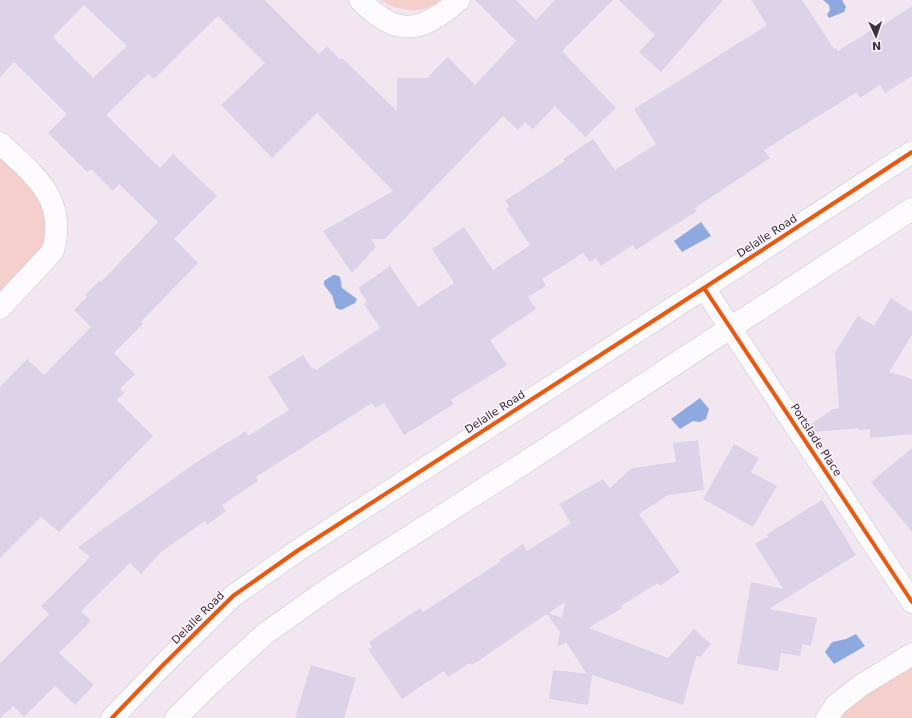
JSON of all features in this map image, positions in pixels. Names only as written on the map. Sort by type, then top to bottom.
[{"type":"street","points":[[360,0],[379,17],[395,25],[411,27],[433,20],[459,0]]},
{"type":"street","points":[[0,143],[40,182],[56,211],[58,224],[53,251],[0,308]]},
{"type":"street","name":"Delalle Road","points":[[112,718],[233,596],[297,551],[912,152]]},
{"type":"street","points":[[176,718],[210,684],[266,633],[331,586],[535,456],[912,209]]},
{"type":"street","name":"Portslade Place","points":[[704,288],[912,602]]},
{"type":"street","points":[[827,718],[836,705],[860,686],[912,654]]},
{"type":"shaded area","points":[[381,0],[440,0],[427,8],[411,10],[395,7]]},
{"type":"shaded area","points":[[0,158],[41,197],[47,227],[44,243],[31,262],[0,293]]},
{"type":"shaded area","points":[[912,665],[912,718],[836,718],[840,711]]},
{"type":"water","points":[[823,0],[842,0],[846,7],[844,12],[829,18],[827,15],[830,10],[829,5]]},
{"type":"water","points":[[701,222],[711,236],[682,252],[674,241]]},
{"type":"water","points":[[333,275],[340,277],[342,288],[357,299],[355,303],[341,310],[336,308],[332,295],[324,285],[324,281]]},
{"type":"water","points":[[700,398],[709,409],[706,419],[700,422],[693,421],[680,429],[671,419]]},
{"type":"water","points":[[856,634],[865,646],[834,664],[825,652],[832,642],[846,639]]},
{"type":"building","points":[[0,0],[265,0],[319,54],[327,46],[340,60],[342,58],[397,111],[397,78],[427,78],[448,57],[475,85],[516,41],[475,0],[516,0],[536,20],[555,0],[613,0],[562,51],[616,108],[585,137],[555,106],[533,129],[525,122],[518,130],[503,116],[385,239],[371,239],[376,247],[352,273],[323,231],[393,191],[317,113],[272,158],[221,105],[265,63],[218,16],[154,79],[148,74],[106,115],[160,168],[173,154],[217,196],[174,239],[198,263],[141,322],[143,324],[114,353],[135,374],[120,389],[124,393],[117,400],[153,436],[59,532],[41,517],[0,558],[0,387],[27,359],[44,375],[91,327],[74,310],[87,297],[85,295],[100,280],[101,282],[158,222],[119,184],[113,191],[91,169],[87,172],[48,133],[67,114],[14,62],[0,77]],"holes":[[[84,5],[127,46],[93,78],[53,37]]]},
{"type":"building","points":[[619,0],[723,0],[661,72],[639,52],[655,35]]},
{"type":"building","points":[[751,0],[802,0],[834,49],[836,48],[838,51],[873,29],[874,31],[912,6],[912,76],[885,93],[880,85],[860,98],[857,92],[764,150],[770,158],[695,208],[697,211],[636,250],[633,245],[601,266],[596,258],[590,262],[583,253],[542,279],[546,286],[528,297],[536,309],[490,340],[507,365],[451,400],[454,404],[404,435],[384,403],[376,408],[372,403],[256,477],[258,481],[222,505],[226,511],[207,525],[205,521],[161,552],[141,574],[130,563],[81,611],[91,621],[59,653],[94,685],[75,705],[55,686],[24,717],[13,706],[0,718],[0,663],[49,614],[41,606],[90,557],[78,547],[198,461],[246,431],[248,436],[289,410],[268,377],[303,355],[312,369],[314,368],[316,370],[380,328],[364,304],[367,302],[358,288],[390,266],[418,307],[454,283],[432,249],[464,227],[493,270],[530,245],[506,209],[509,206],[505,201],[565,161],[563,159],[593,139],[615,170],[656,144],[634,109],[767,25]]},
{"type":"building","points":[[891,298],[912,312],[912,335],[889,372],[912,379],[912,434],[870,438],[870,429],[859,430],[859,428],[815,432],[810,425],[833,409],[839,408],[835,352],[858,316],[874,326]]},
{"type":"building","points":[[698,440],[704,490],[668,495],[639,514],[680,572],[660,586],[658,583],[621,606],[622,608],[589,628],[668,658],[694,629],[711,644],[700,657],[695,656],[696,657],[683,705],[592,675],[588,705],[549,699],[553,670],[590,674],[586,673],[566,642],[557,647],[560,632],[547,614],[472,665],[470,663],[448,677],[444,671],[402,699],[368,649],[372,647],[369,642],[420,608],[423,612],[500,562],[499,560],[523,544],[527,551],[571,523],[559,504],[603,479],[610,488],[632,468],[676,462],[673,443]],"holes":[[[565,602],[562,618],[549,613]]]},
{"type":"building","points":[[734,444],[759,458],[751,472],[777,486],[753,527],[703,499]]},
{"type":"building","points":[[912,448],[912,532],[871,482]]},
{"type":"building","points":[[822,500],[856,555],[769,609],[817,618],[811,646],[802,644],[800,656],[781,653],[778,671],[737,664],[751,582],[783,589],[755,544],[769,536],[766,535]]},
{"type":"building","points":[[311,665],[356,678],[344,718],[295,718]]},
{"type":"cycle path","points":[[112,718],[233,596],[297,551],[912,152]]},
{"type":"cycle path","points":[[704,288],[912,602]]}]
